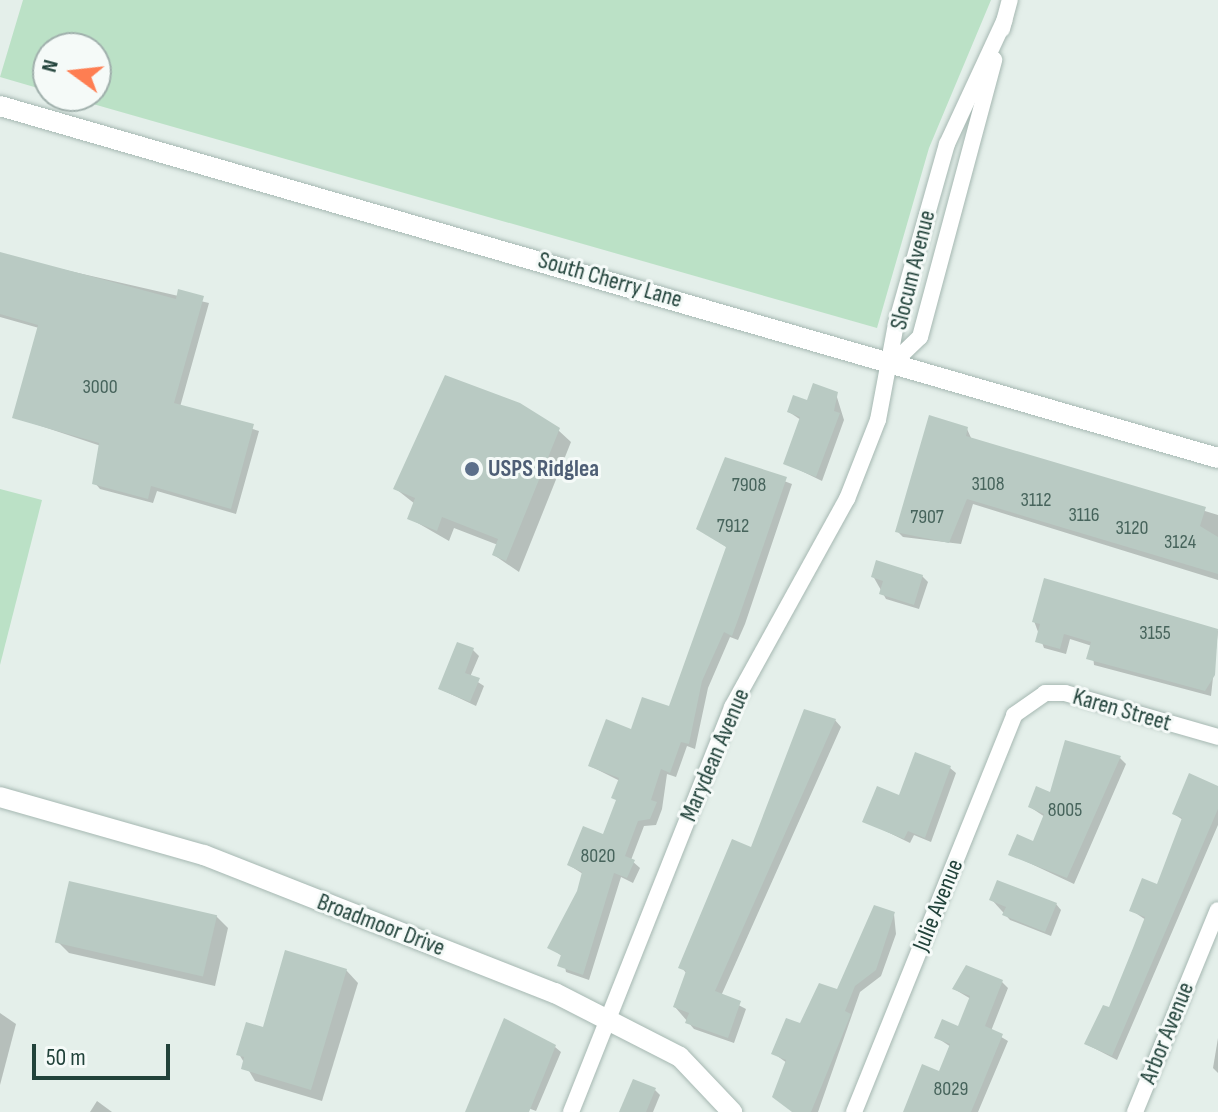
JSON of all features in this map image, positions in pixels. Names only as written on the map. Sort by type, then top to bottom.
[{"type":"street","name":"Slocum Avenue","points":[[894,362],[920,337],[1010,0]]},
{"type":"street","name":"Slocum Avenue","points":[[894,362],[896,324],[947,144],[1004,21]]},
{"type":"street","name":"South Cherry Lane","points":[[0,106],[1218,458]]},
{"type":"street","name":"Marydean Avenue","points":[[571,1112],[732,707],[847,499],[894,362]]},
{"type":"street","name":"Karen Street","points":[[1026,702],[1065,693],[1218,737]]},
{"type":"street","name":"Julie Avenue","points":[[854,1112],[1014,715],[1026,702]]},
{"type":"street","name":"Broadmoor Drive","points":[[0,797],[204,855],[609,1019],[680,1057],[732,1112]]},
{"type":"street","name":"Arbor Avenue","points":[[1135,1112],[1218,910]]},
{"type":"green space","points":[[23,0],[991,0],[929,148],[877,328],[112,109],[112,32],[32,32],[32,86],[0,77]]},
{"type":"green space","points":[[0,489],[42,500],[0,665]]},
{"type":"building","points":[[0,252],[176,299],[178,289],[204,296],[174,403],[254,424],[231,509],[151,486],[148,499],[92,484],[99,443],[12,418],[38,325],[0,314]]},
{"type":"building","points":[[445,375],[520,403],[560,428],[506,561],[492,555],[498,539],[442,517],[437,531],[407,519],[415,498],[393,489]]},
{"type":"building","points":[[813,383],[838,392],[834,411],[840,413],[816,477],[783,464],[800,417],[787,412],[793,395],[807,400]]},
{"type":"building","points":[[929,415],[968,427],[966,436],[1206,507],[1200,526],[1218,537],[1218,574],[967,499],[949,543],[895,532]]},
{"type":"building","points":[[725,457],[787,477],[732,636],[724,632],[702,681],[689,744],[681,742],[670,773],[661,769],[651,800],[657,802],[650,819],[638,821],[625,856],[635,860],[627,878],[614,873],[583,975],[557,966],[561,955],[547,948],[577,891],[582,872],[567,865],[583,826],[603,834],[616,800],[611,798],[619,778],[588,766],[606,719],[631,729],[642,697],[669,706],[726,547],[696,529]]},
{"type":"building","points":[[876,560],[923,575],[914,605],[879,594],[883,581],[871,577]]},
{"type":"building","points":[[1044,578],[1218,629],[1215,675],[1205,691],[1086,659],[1091,642],[1064,634],[1060,649],[1035,642],[1040,624],[1032,622]]},
{"type":"building","points":[[457,642],[474,648],[465,673],[480,678],[470,702],[438,689]]},
{"type":"building","points":[[804,709],[836,719],[715,991],[741,1001],[728,1038],[685,1023],[689,1013],[673,1007],[686,971],[678,968],[732,839],[751,847]]},
{"type":"building","points":[[1065,740],[1121,756],[1067,878],[1008,855],[1017,834],[1033,841],[1044,814],[1028,807],[1036,786],[1050,792]]},
{"type":"building","points":[[915,752],[951,766],[925,838],[908,831],[904,839],[862,822],[877,786],[899,795]]},
{"type":"building","points":[[1189,773],[1218,786],[1218,809],[1112,1056],[1084,1044],[1103,1005],[1109,1007],[1133,948],[1145,917],[1129,911],[1142,878],[1157,884],[1182,818],[1172,814]]},
{"type":"building","points":[[997,880],[1057,903],[1045,932],[1002,915],[1006,907],[989,900]]},
{"type":"building","points":[[69,881],[217,915],[203,977],[55,942]]},
{"type":"building","points":[[874,905],[895,912],[876,970],[855,986],[845,1011],[851,1014],[811,1112],[792,1112],[772,1097],[786,1060],[771,1054],[786,1018],[800,1023],[819,983],[837,989]]},
{"type":"building","points":[[285,950],[347,969],[311,1090],[241,1069],[244,1057],[236,1055],[246,1022],[263,1027]]},
{"type":"building","points":[[966,965],[1003,980],[985,1026],[1003,1034],[971,1112],[903,1112],[922,1064],[939,1071],[950,1044],[934,1038],[942,1019],[958,1026],[970,996],[952,989]]},
{"type":"building","points":[[504,1018],[556,1045],[529,1112],[465,1112]]},
{"type":"building","points":[[633,1079],[656,1088],[646,1112],[619,1112]]},
{"type":"place","name":"USPS Ridglea","points":[[472,469]]}]
